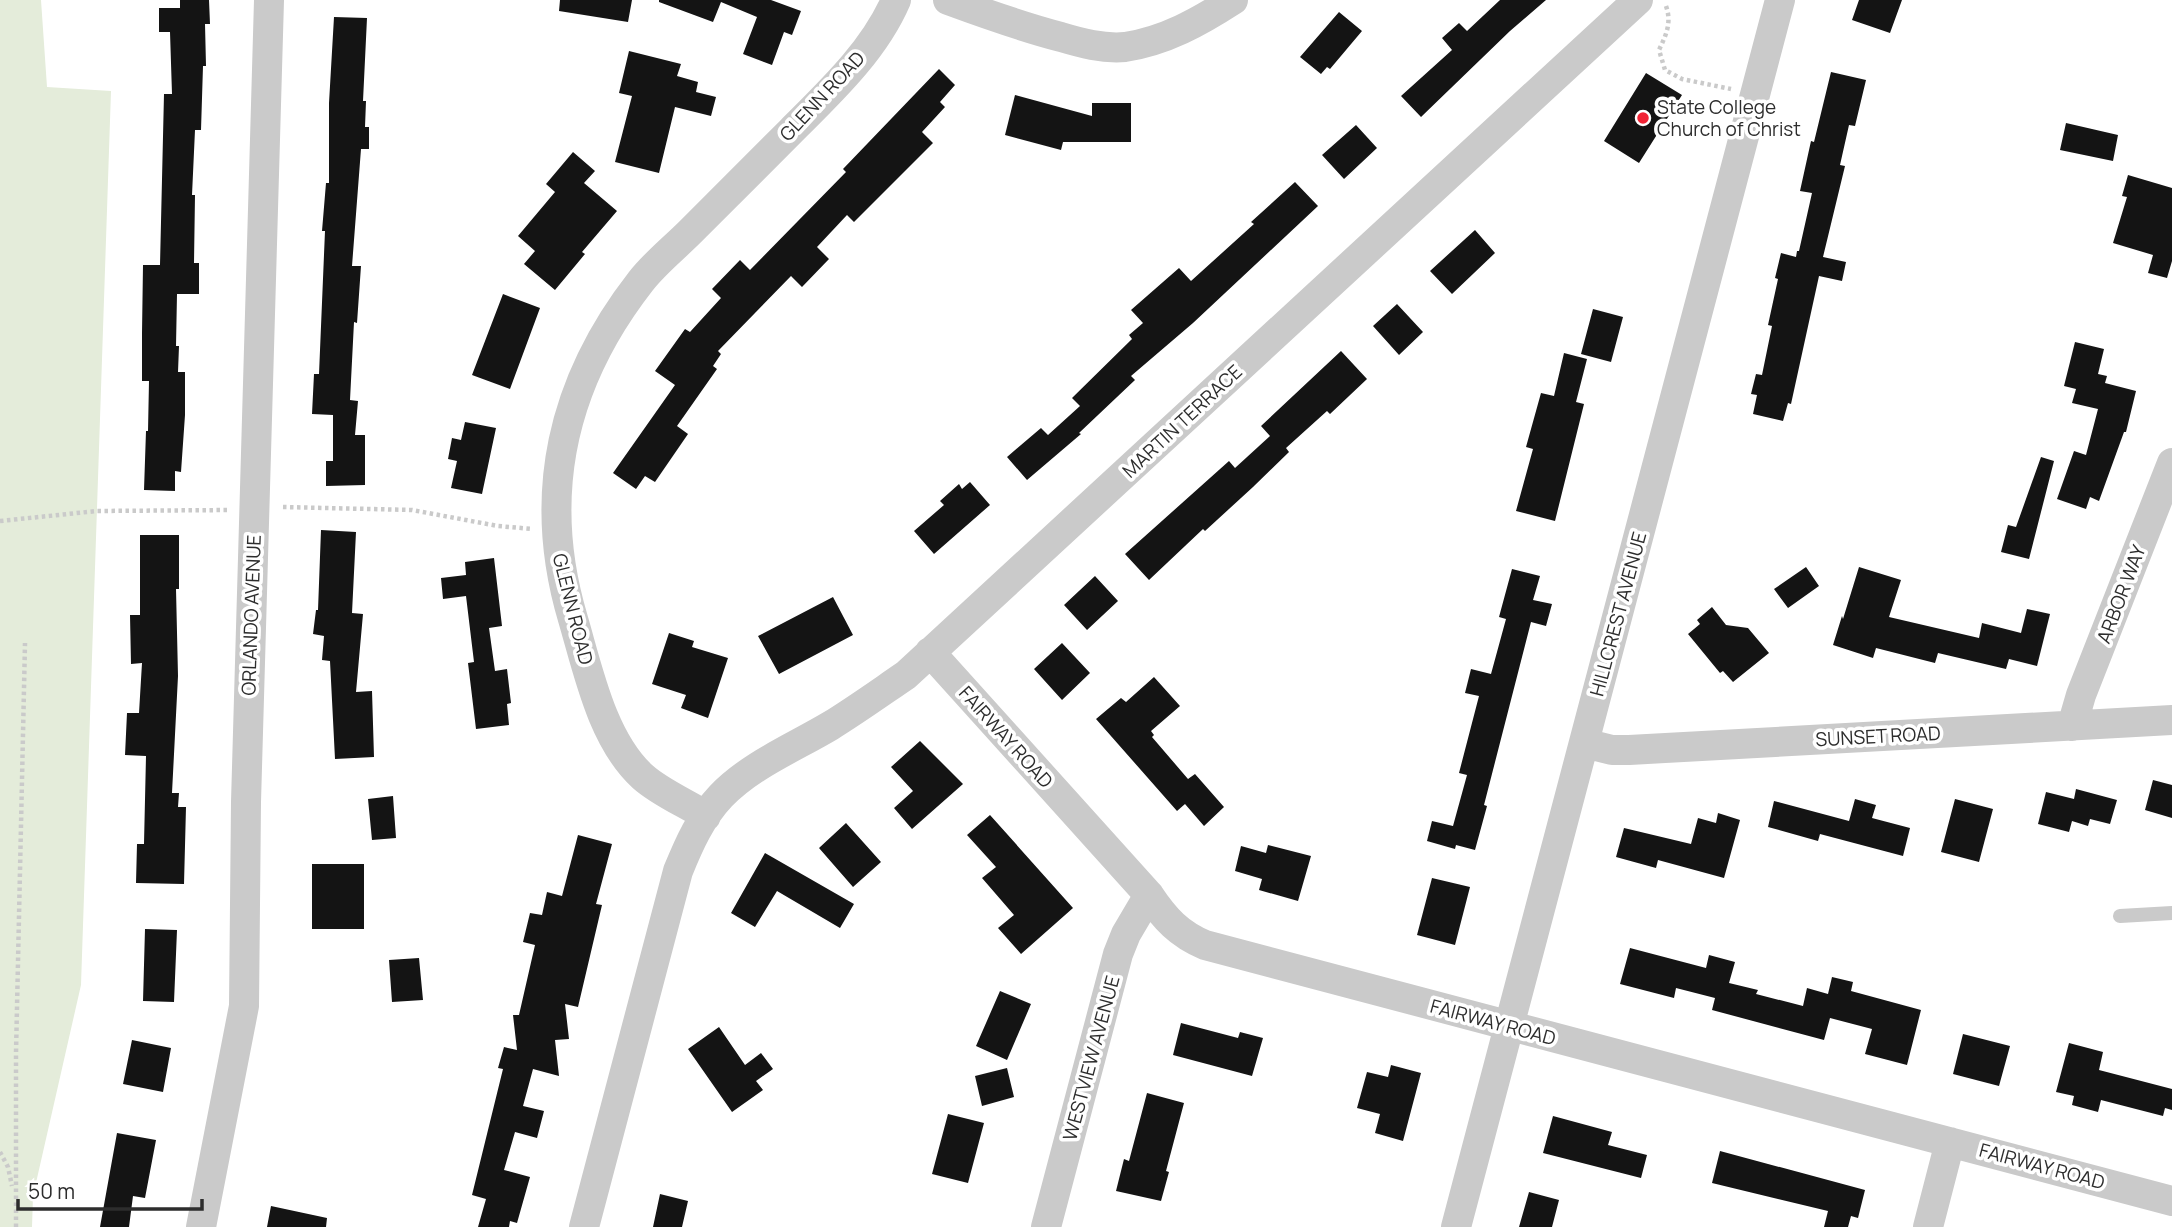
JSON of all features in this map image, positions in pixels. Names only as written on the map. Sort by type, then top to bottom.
[{"type":"street","name":"ORLANDO AVENUE","points":[[201,1227],[244,1006],[246,802],[268,0]]},
{"type":"street","name":"GLENN ROAD","points":[[706,816],[643,776],[609,728],[592,683],[566,595],[558,546],[558,477],[568,417],[590,360],[614,318],[643,279],[851,69],[888,18],[896,0]]},
{"type":"street","points":[[948,0],[1021,27],[1087,44],[1123,47],[1170,35],[1203,20],[1233,0]]},
{"type":"street","name":"HILLCREST AVENUE","points":[[1456,1227],[1780,0]]},
{"type":"street","name":"MARTIN TERRACE","points":[[706,816],[721,796],[743,778],[906,675],[1652,3]]},
{"type":"street","name":"ARBOR WAY","points":[[2072,726],[2081,695],[2172,463]]},
{"type":"street","name":"FAIRWAY ROAD","points":[[930,652],[1149,895],[1163,916],[1188,937],[1205,945],[2172,1201]]},
{"type":"street","name":"SUNSET ROAD","points":[[1584,743],[1612,750],[1629,750],[2172,720]]},
{"type":"street","points":[[584,1227],[678,871],[706,816]]},
{"type":"street","name":"WESTVIEW AVENUE","points":[[1046,1227],[1118,954],[1126,934],[1149,895]]},
{"type":"street","points":[[1928,1227],[1950,1142]]},
{"type":"lane","points":[[2120,916],[2172,913]]},
{"type":"path","points":[[1652,3],[1668,12],[1668,34],[1659,50],[1665,70],[1682,79],[1755,96]]},
{"type":"path","points":[[284,507],[412,510],[498,526],[533,528]]},
{"type":"path","points":[[0,521],[97,511],[232,510]]},
{"type":"path","points":[[16,1227],[14,1197],[25,643]]},
{"type":"path","points":[[0,1152],[8,1167],[14,1197]]},
{"type":"green space","points":[[0,0],[41,0],[47,87],[111,91],[81,985],[33,1196],[32,1227],[0,1227]]},
{"type":"building","points":[[180,0],[209,0],[210,24],[205,24],[206,66],[203,66],[201,130],[195,130],[192,195],[195,195],[194,263],[199,263],[199,294],[177,294],[178,372],[185,372],[181,472],[175,471],[175,491],[144,490],[149,381],[142,381],[143,265],[160,265],[164,94],[172,94],[170,32],[159,32],[159,8],[180,8]]},
{"type":"building","points":[[560,0],[632,0],[628,22],[559,11]]},
{"type":"building","points":[[659,0],[771,0],[801,11],[792,35],[784,32],[772,65],[743,54],[757,17],[721,2],[713,22]]},
{"type":"building","points":[[1500,0],[1546,0],[1421,117],[1401,96],[1452,50],[1442,38],[1459,23],[1467,31]]},
{"type":"building","points":[[1859,0],[1902,0],[1890,33],[1852,20]]},
{"type":"building","points":[[1339,12],[1362,31],[1330,69],[1327,67],[1321,74],[1300,57]]},
{"type":"building","points":[[334,17],[367,18],[363,101],[366,101],[365,127],[369,127],[369,149],[361,149],[352,266],[361,266],[357,323],[354,322],[350,400],[358,401],[355,435],[365,435],[365,485],[326,486],[326,461],[333,461],[333,415],[312,414],[314,374],[319,374],[325,231],[322,231],[326,183],[329,183],[329,103]]},
{"type":"building","points":[[629,51],[681,64],[677,76],[698,82],[696,92],[716,97],[711,116],[675,107],[659,173],[615,162],[632,96],[619,93]]},
{"type":"building","points":[[939,69],[955,85],[940,102],[945,107],[922,132],[933,143],[854,222],[847,215],[817,247],[829,259],[802,287],[791,276],[718,351],[721,354],[713,366],[717,369],[677,426],[688,434],[655,482],[645,476],[636,489],[613,473],[675,385],[655,371],[685,329],[690,332],[721,298],[712,289],[740,260],[750,270],[846,172],[843,169]]},
{"type":"building","points":[[1831,72],[1866,80],[1855,126],[1849,125],[1840,165],[1845,166],[1823,257],[1846,262],[1842,281],[1819,276],[1791,404],[1788,403],[1783,421],[1753,414],[1757,395],[1751,394],[1756,374],[1762,375],[1772,326],[1768,325],[1781,253],[1796,257],[1799,251],[1812,193],[1800,191]]},
{"type":"building","name":"State College Church of Christ","points":[[1646,73],[1682,95],[1639,163],[1604,141]]},
{"type":"building","points":[[1015,95],[1092,116],[1092,103],[1131,103],[1131,142],[1063,142],[1061,150],[1005,135]]},
{"type":"building","points":[[2066,123],[2118,135],[2113,161],[2060,150]]},
{"type":"building","points":[[1356,125],[1377,148],[1344,179],[1322,155]]},
{"type":"building","points":[[573,152],[595,171],[584,183],[617,211],[582,252],[585,254],[555,290],[524,264],[535,251],[518,236],[555,192],[546,184]]},
{"type":"building","points":[[2128,175],[2172,188],[2172,261],[2167,278],[2148,273],[2153,255],[2113,243],[2127,197],[2122,196]]},
{"type":"building","points":[[1295,182],[1318,206],[1193,323],[1131,376],[1135,380],[1079,433],[1081,434],[1027,480],[1007,457],[1041,428],[1048,435],[1080,406],[1072,398],[1132,339],[1129,335],[1143,323],[1131,310],[1179,268],[1191,281],[1254,224],[1251,222]]},
{"type":"building","points":[[1475,230],[1495,253],[1452,294],[1430,271]]},
{"type":"building","points":[[503,294],[540,308],[510,389],[472,375]]},
{"type":"building","points":[[1397,304],[1423,332],[1399,355],[1373,326]]},
{"type":"building","points":[[1593,309],[1623,317],[1611,362],[1581,354]]},
{"type":"building","points":[[2075,342],[2104,349],[2098,374],[2107,376],[2105,383],[2136,391],[2126,432],[2099,501],[2090,497],[2086,509],[2057,499],[2074,451],[2086,455],[2098,409],[2072,403],[2076,389],[2064,386]]},
{"type":"building","points":[[1341,351],[1367,379],[1330,414],[1327,411],[1286,448],[1289,452],[1253,487],[1149,580],[1125,554],[1229,461],[1235,468],[1270,436],[1261,426]]},
{"type":"building","points":[[1564,353],[1587,359],[1576,402],[1584,404],[1555,521],[1516,511],[1533,449],[1526,447],[1541,393],[1554,396]]},
{"type":"building","points":[[465,422],[496,428],[482,494],[451,488],[457,461],[448,459],[452,438],[461,440]]},
{"type":"building","points":[[2041,457],[2054,461],[2029,559],[2001,552],[2008,525],[2016,527]]},
{"type":"building","points":[[970,482],[990,505],[934,554],[914,531],[944,505],[940,501],[959,484],[962,489]]},
{"type":"building","points":[[321,530],[356,532],[352,613],[363,614],[356,692],[372,691],[374,757],[335,759],[330,661],[322,660],[324,636],[313,634],[318,610]]},
{"type":"building","points":[[140,535],[179,535],[179,589],[176,589],[178,676],[172,793],[179,793],[178,807],[186,807],[184,884],[136,883],[137,844],[144,844],[146,756],[125,755],[127,713],[139,713],[142,663],[131,664],[130,615],[140,615]]},
{"type":"building","points":[[494,558],[502,626],[489,628],[495,671],[507,669],[511,703],[507,704],[509,725],[476,729],[468,663],[474,662],[466,596],[443,599],[441,578],[466,575],[465,562]]},
{"type":"building","points":[[1806,567],[1819,586],[1788,608],[1774,589]]},
{"type":"building","points":[[1859,567],[1901,580],[1889,617],[1979,638],[1982,623],[2021,633],[2027,609],[2050,614],[2037,666],[2009,659],[2006,669],[1938,653],[1935,663],[1876,648],[1873,658],[1833,645]]},
{"type":"building","points":[[1512,569],[1540,576],[1533,600],[1552,604],[1546,626],[1531,622],[1475,850],[1456,845],[1455,849],[1427,841],[1432,821],[1453,826],[1467,775],[1459,773],[1479,696],[1465,693],[1471,669],[1491,674],[1506,619],[1499,617]]},
{"type":"building","points":[[1095,576],[1118,601],[1087,630],[1064,605]]},
{"type":"building","points":[[833,597],[853,635],[779,674],[758,636]]},
{"type":"building","points":[[1712,607],[1726,625],[1748,628],[1769,653],[1733,682],[1723,671],[1720,673],[1688,634],[1700,624],[1697,620]]},
{"type":"building","points":[[669,633],[694,641],[692,647],[728,658],[708,718],[681,708],[686,695],[652,684]]},
{"type":"building","points":[[1062,643],[1090,673],[1062,700],[1034,669]]},
{"type":"building","points":[[1154,677],[1180,706],[1151,731],[1154,735],[1152,737],[1188,779],[1195,774],[1224,807],[1204,826],[1185,804],[1177,811],[1096,719],[1121,698],[1126,702]]},
{"type":"building","points":[[920,741],[963,784],[912,829],[894,808],[913,791],[891,767]]},
{"type":"building","points":[[2153,780],[2172,785],[2172,818],[2145,810]]},
{"type":"building","points":[[2076,789],[2117,800],[2110,824],[2090,819],[2088,826],[2072,821],[2069,832],[2038,824],[2046,792],[2074,799]]},
{"type":"building","points":[[393,796],[396,838],[372,840],[368,799]]},
{"type":"building","points":[[1855,799],[1876,805],[1872,818],[1910,828],[1903,856],[1820,834],[1818,841],[1768,827],[1774,801],[1849,821]]},
{"type":"building","points":[[1955,799],[1993,809],[1979,862],[1941,852]]},
{"type":"building","points":[[1718,813],[1740,820],[1724,878],[1658,860],[1656,868],[1616,857],[1624,828],[1691,844],[1698,818],[1716,823]]},
{"type":"building","points":[[990,815],[1073,908],[1021,954],[998,928],[1014,915],[982,878],[996,867],[967,835]]},
{"type":"building","points":[[846,823],[881,862],[853,887],[819,848]]},
{"type":"building","points":[[578,835],[612,844],[596,904],[602,905],[578,1007],[565,1004],[569,1039],[555,1040],[559,1076],[533,1069],[523,1106],[544,1111],[537,1138],[515,1132],[504,1170],[530,1177],[517,1223],[510,1221],[509,1227],[478,1227],[486,1199],[472,1195],[503,1069],[498,1068],[504,1047],[517,1050],[513,1015],[519,1015],[535,945],[523,942],[530,913],[542,915],[547,892],[562,896]]},
{"type":"building","points":[[1268,845],[1311,856],[1298,901],[1259,890],[1262,879],[1235,871],[1241,846],[1266,853]]},
{"type":"building","points":[[765,853],[854,904],[840,928],[777,891],[755,927],[731,913]]},
{"type":"building","points":[[312,864],[364,864],[364,929],[312,929]]},
{"type":"building","points":[[1432,878],[1470,887],[1455,945],[1417,935]]},
{"type":"building","points":[[145,929],[177,930],[174,1002],[143,1001]]},
{"type":"building","points":[[1630,948],[1706,968],[1709,955],[1735,962],[1729,983],[1758,990],[1756,994],[1803,1006],[1807,988],[1828,994],[1832,977],[1853,982],[1851,991],[1921,1010],[1907,1065],[1865,1054],[1872,1029],[1830,1018],[1824,1040],[1712,1010],[1715,998],[1676,988],[1674,998],[1620,984]]},
{"type":"building","points":[[419,958],[423,1000],[392,1002],[389,960]]},
{"type":"building","points":[[1000,991],[1031,1004],[1007,1060],[976,1046]]},
{"type":"building","points":[[1181,1023],[1238,1038],[1240,1032],[1263,1038],[1252,1076],[1173,1055]]},
{"type":"building","points":[[719,1027],[745,1065],[761,1053],[773,1069],[756,1081],[763,1090],[732,1112],[688,1049]]},
{"type":"building","points":[[1963,1034],[2010,1046],[1999,1086],[1953,1074]]},
{"type":"building","points":[[132,1040],[171,1048],[163,1092],[123,1084]]},
{"type":"building","points":[[2069,1043],[2103,1052],[2099,1070],[2172,1089],[2172,1110],[2165,1108],[2163,1116],[2101,1100],[2098,1112],[2072,1105],[2074,1096],[2056,1092]]},
{"type":"building","points":[[1391,1065],[1421,1073],[1403,1141],[1375,1133],[1380,1114],[1357,1108],[1367,1072],[1388,1077]]},
{"type":"building","points":[[1007,1068],[1014,1097],[982,1106],[975,1076]]},
{"type":"building","points":[[1147,1093],[1184,1103],[1161,1201],[1116,1191],[1124,1159],[1129,1161]]},
{"type":"building","points":[[948,1114],[984,1123],[968,1183],[932,1174]]},
{"type":"building","points":[[1553,1116],[1612,1132],[1608,1145],[1647,1155],[1641,1178],[1543,1153]]},
{"type":"building","points":[[117,1133],[156,1140],[145,1198],[133,1196],[129,1227],[100,1227]]},
{"type":"building","points":[[1720,1151],[1865,1190],[1858,1218],[1851,1216],[1848,1227],[1824,1227],[1828,1211],[1712,1183]]},
{"type":"building","points":[[1529,1192],[1559,1200],[1552,1227],[1519,1227]]},
{"type":"building","points":[[660,1194],[688,1201],[682,1227],[653,1227]]},
{"type":"building","points":[[271,1206],[327,1218],[326,1227],[267,1227]]},
{"type":"place","name":"State College Church of Christ","points":[[1643,118]]}]
